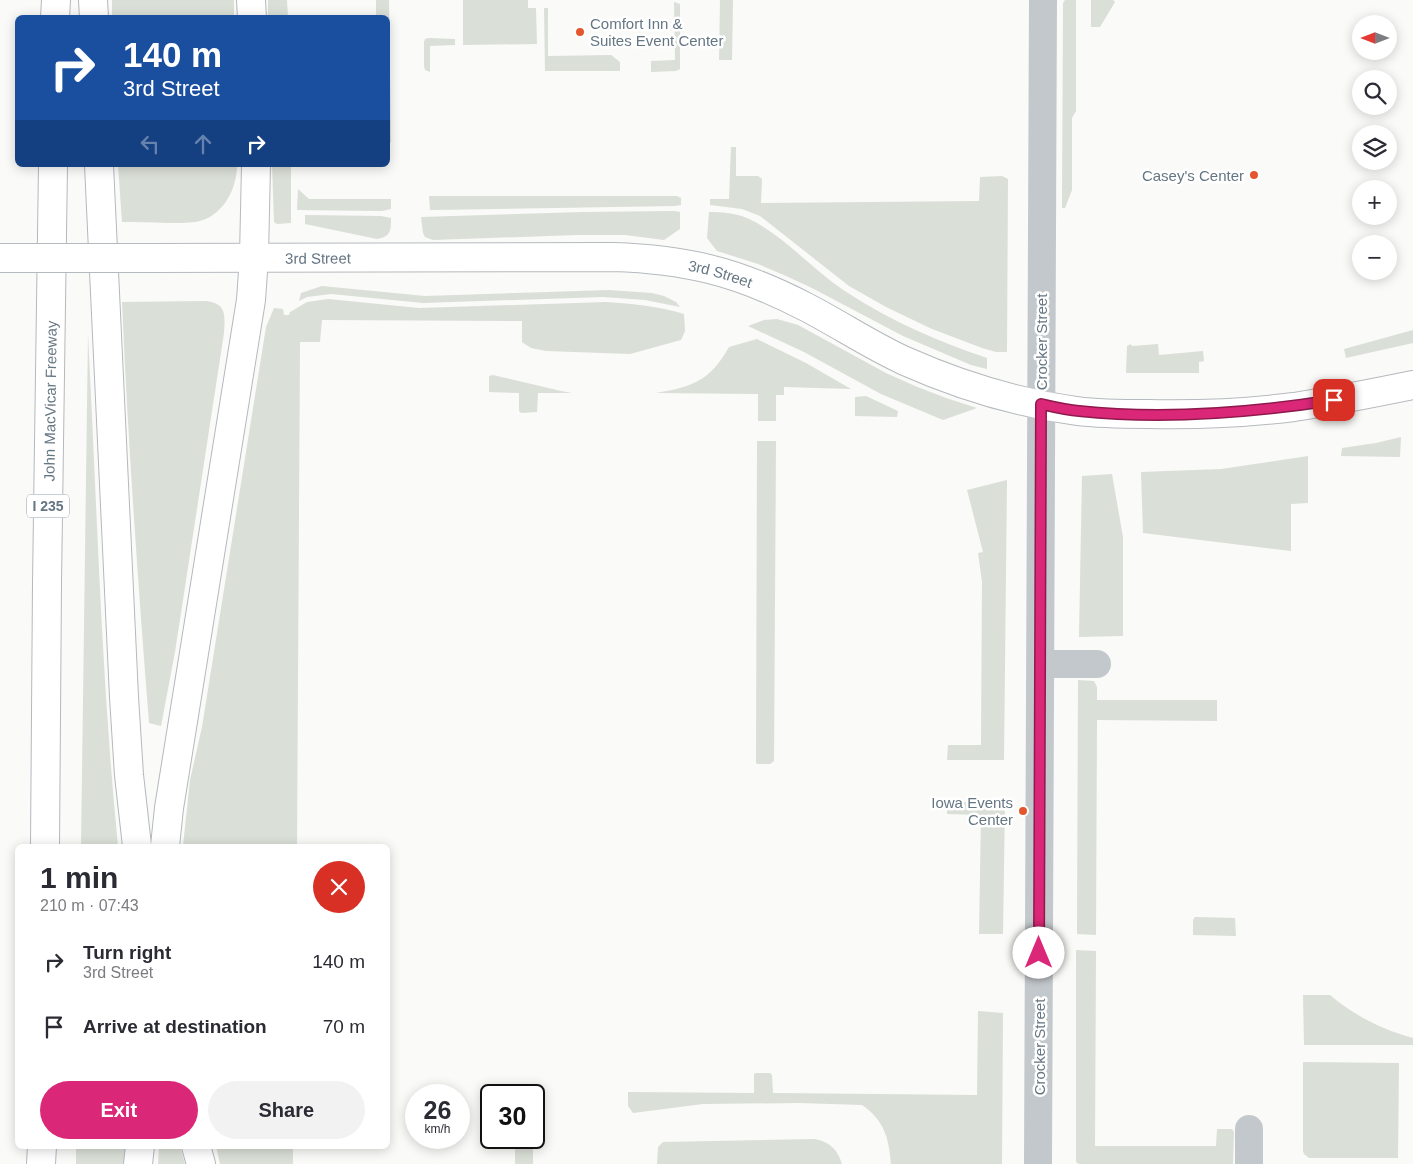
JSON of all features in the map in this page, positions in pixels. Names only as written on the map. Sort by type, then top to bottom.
[{"type":"main road","points":[[55,15],[56,0]]},
{"type":"main road","points":[[94,0],[94,15]]},
{"type":"main road","points":[[251,0],[252,15]]},
{"type":"main road","name":"John MacVicar Freeway","points":[[45,844],[53,167]]},
{"type":"main road","points":[[99,167],[124,697],[136,844]]},
{"type":"main road","points":[[165,844],[169,808],[251,300],[256,167]]},
{"type":"main road","name":"3rd Street","points":[[0,258],[643,258],[690,265],[733,276],[808,308],[903,360],[935,373],[992,392],[1078,411],[1125,414],[1206,414],[1293,407],[1413,385]]},
{"type":"main road","points":[[41,1164],[42,1149]]},
{"type":"main road","points":[[138,1164],[140,1149]]},
{"type":"main road","points":[[197,1149],[201,1164]]},
{"type":"street","name":"Crocker Street","points":[[1038,1164],[1043,0]]},
{"type":"street","points":[[1040,664],[1097,664]]},
{"type":"street","points":[[1249,1129],[1249,1164]]},
{"type":"shaded area","points":[[112,0],[234,0],[234,15],[112,15]]},
{"type":"shaded area","points":[[268,0],[287,0],[288,15],[268,15]]},
{"type":"shaded area","points":[[376,0],[389,0],[389,15],[376,15]]},
{"type":"shaded area","points":[[463,0],[528,0],[528,8],[536,8],[537,44],[463,45]]},
{"type":"shaded area","points":[[720,0],[733,0],[732,60],[719,60]]},
{"type":"shaded area","points":[[1065,0],[1076,0],[1076,111],[1072,118],[1072,190],[1065,208],[1062,208],[1063,3]]},
{"type":"shaded area","points":[[1091,0],[1113,0],[1115,2],[1100,27],[1091,27]]},
{"type":"shaded area","points":[[674,2],[680,4],[680,69],[676,71],[651,72],[651,61],[675,60]]},
{"type":"shaded area","points":[[544,8],[548,8],[548,56],[611,55],[620,62],[620,71],[545,71]]},
{"type":"shaded area","points":[[425,39],[455,39],[455,45],[430,46],[430,72],[425,70],[424,66],[424,42]]},
{"type":"shaded area","points":[[390,71],[391,142],[390,143]]},
{"type":"shaded area","points":[[731,147],[736,147],[736,176],[758,176],[762,179],[761,203],[979,201],[980,177],[1002,176],[1008,179],[1007,352],[996,352],[982,348],[932,329],[886,307],[849,286],[760,216],[742,209],[710,205],[710,199],[729,199]]},
{"type":"shaded area","points":[[118,167],[237,167],[231,193],[220,209],[205,219],[185,223],[122,222]]},
{"type":"shaded area","points":[[272,167],[291,167],[291,223],[277,224],[274,222]]},
{"type":"shaded area","points":[[298,189],[309,199],[391,199],[391,209],[382,211],[297,210]]},
{"type":"shaded area","points":[[429,196],[677,196],[681,198],[681,205],[430,210]]},
{"type":"shaded area","points":[[583,212],[680,212],[680,229],[664,240],[625,235],[577,235],[433,240],[425,237],[421,217]]},
{"type":"shaded area","points":[[709,212],[738,215],[761,225],[848,293],[881,313],[916,330],[987,358],[987,369],[971,365],[903,336],[786,276],[758,264],[717,251],[707,238]]},
{"type":"shaded area","points":[[305,215],[381,216],[391,218],[391,226],[388,235],[377,239],[305,224]]},
{"type":"shaded area","points":[[322,286],[425,296],[609,290],[652,293],[676,302],[680,307],[645,300],[603,297],[423,303],[331,294],[307,297],[299,301],[301,293]]},
{"type":"shaded area","points":[[328,299],[419,308],[606,302],[655,307],[684,314],[685,331],[681,340],[630,354],[546,351],[531,348],[522,342],[522,321],[322,320],[320,342],[300,342],[297,844],[183,844],[190,780],[202,727],[266,327],[274,308],[283,309],[284,315],[289,315],[290,312],[307,302]]},
{"type":"shaded area","points":[[122,302],[212,302],[221,307],[225,321],[224,333],[175,652],[161,726],[149,723],[127,407]]},
{"type":"shaded area","points":[[777,319],[798,325],[886,373],[915,386],[977,408],[943,420],[881,394],[804,352],[748,326],[764,320]]},
{"type":"shaded area","points":[[1413,330],[1413,343],[1346,358],[1344,349]]},
{"type":"shaded area","points":[[88,334],[103,654],[118,844],[81,844]]},
{"type":"shaded area","points":[[757,339],[806,363],[851,389],[784,387],[784,395],[776,395],[776,421],[758,421],[758,394],[656,393],[680,388],[699,381],[715,368],[729,347]]},
{"type":"shaded area","points":[[1131,344],[1132,346],[1158,344],[1159,355],[1203,351],[1204,361],[1199,362],[1199,373],[1126,373],[1127,346]]},
{"type":"shaded area","points":[[493,375],[572,393],[538,393],[537,412],[521,413],[519,411],[519,393],[489,392],[489,376]]},
{"type":"shaded area","points":[[866,396],[898,411],[897,417],[855,416],[855,397]]},
{"type":"shaded area","points":[[1401,437],[1400,457],[1341,456],[1342,448]]},
{"type":"shaded area","points":[[757,441],[776,441],[774,761],[770,764],[756,763]]},
{"type":"shaded area","points":[[1308,456],[1308,503],[1291,504],[1291,551],[1143,533],[1141,472],[1221,469]]},
{"type":"shaded area","points":[[1112,474],[1123,537],[1123,636],[1079,637],[1082,476]]},
{"type":"shaded area","points":[[1007,480],[1004,760],[947,760],[948,745],[981,745],[982,582],[978,553],[983,552],[967,490]]},
{"type":"shaded area","points":[[1078,680],[1094,681],[1097,687],[1097,700],[1217,700],[1217,721],[1097,720],[1096,935],[1077,934]]},
{"type":"shaded area","points":[[947,802],[1005,802],[1003,934],[979,934],[981,815],[947,814]]},
{"type":"shaded area","points":[[1195,917],[1235,918],[1236,936],[1193,935],[1193,920]]},
{"type":"shaded area","points":[[1076,950],[1096,951],[1095,1146],[1216,1146],[1217,1129],[1232,1129],[1234,1132],[1233,1164],[1079,1164],[1076,1162]]},
{"type":"shaded area","points":[[1303,995],[1330,995],[1348,1009],[1369,1021],[1413,1038],[1413,1045],[1304,1045]]},
{"type":"shaded area","points":[[978,1011],[1003,1013],[1002,1164],[891,1164],[889,1146],[884,1130],[876,1117],[862,1105],[799,1103],[703,1104],[633,1113],[628,1106],[628,1092],[754,1093],[754,1074],[756,1073],[770,1073],[772,1075],[773,1093],[977,1095]]},
{"type":"shaded area","points":[[1303,1062],[1399,1063],[1398,1158],[1309,1158],[1304,1154]]},
{"type":"shaded area","points":[[815,1139],[833,1147],[842,1164],[657,1164],[658,1147],[663,1142]]},
{"type":"shaded area","points":[[76,1149],[126,1149],[126,1164],[76,1164]]},
{"type":"shaded area","points":[[159,1149],[181,1149],[185,1164],[158,1164]]},
{"type":"shaded area","points":[[217,1149],[293,1149],[293,1164],[220,1164]]},
{"type":"shaded area","points":[[515,1149],[533,1149],[533,1164],[515,1164]]},
{"type":"place","name":"Comfort Inn & Suites Event Center","points":[[580,32]]},
{"type":"place","name":"Casey's Center","points":[[1254,175]]},
{"type":"place","name":"Iowa Events Center","points":[[1023,811]]},
{"type":"route","points":[[1039,953],[1041,404],[1078,411],[1167,415],[1250,411],[1293,407],[1334,400]]}]
